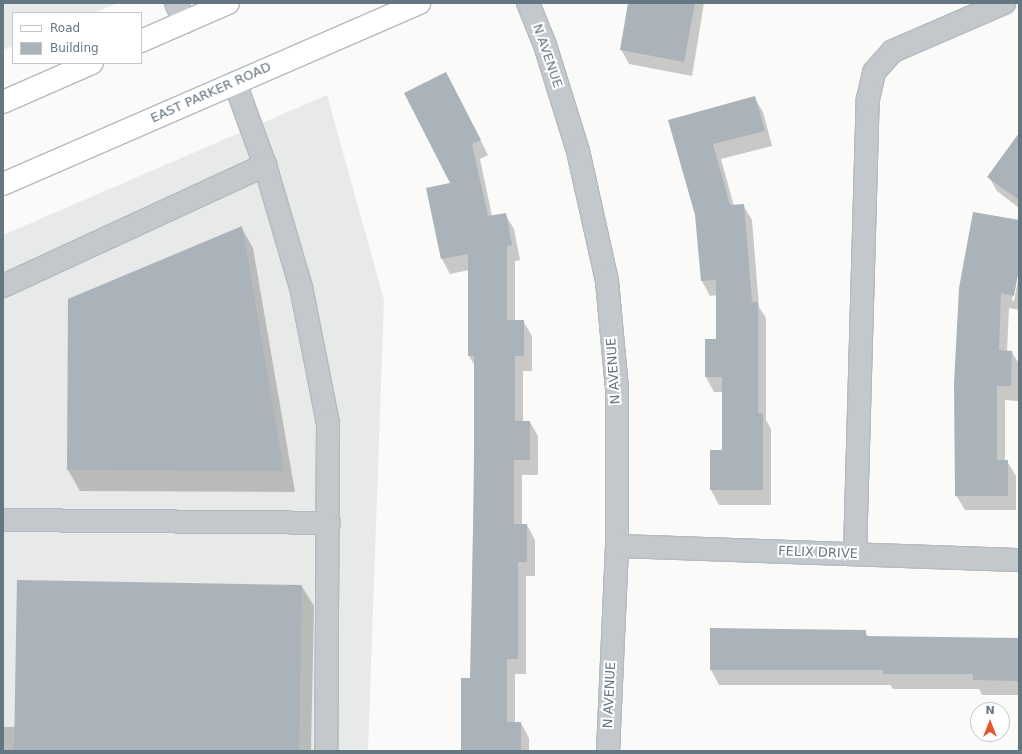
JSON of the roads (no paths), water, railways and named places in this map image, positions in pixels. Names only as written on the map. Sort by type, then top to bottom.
[{"type":"main road","points":[[142,40],[180,12],[228,3]]},
{"type":"main road","name":"EAST PARKER ROAD","points":[[3,184],[419,3]]},
{"type":"main road","points":[[3,102],[90,64]]},
{"type":"street","name":"N AVENUE","points":[[528,3],[545,45],[578,151],[608,281],[617,388],[617,546],[608,751]]},
{"type":"street","points":[[855,554],[868,99],[874,72],[894,51],[1004,3]]},
{"type":"street","points":[[236,83],[265,166],[302,287],[328,423],[329,523],[326,751]]},
{"type":"street","points":[[3,286],[265,166]]},
{"type":"street","points":[[3,520],[329,523]]},
{"type":"street","name":"FELIX DRIVE","points":[[617,546],[1019,560]]}]
